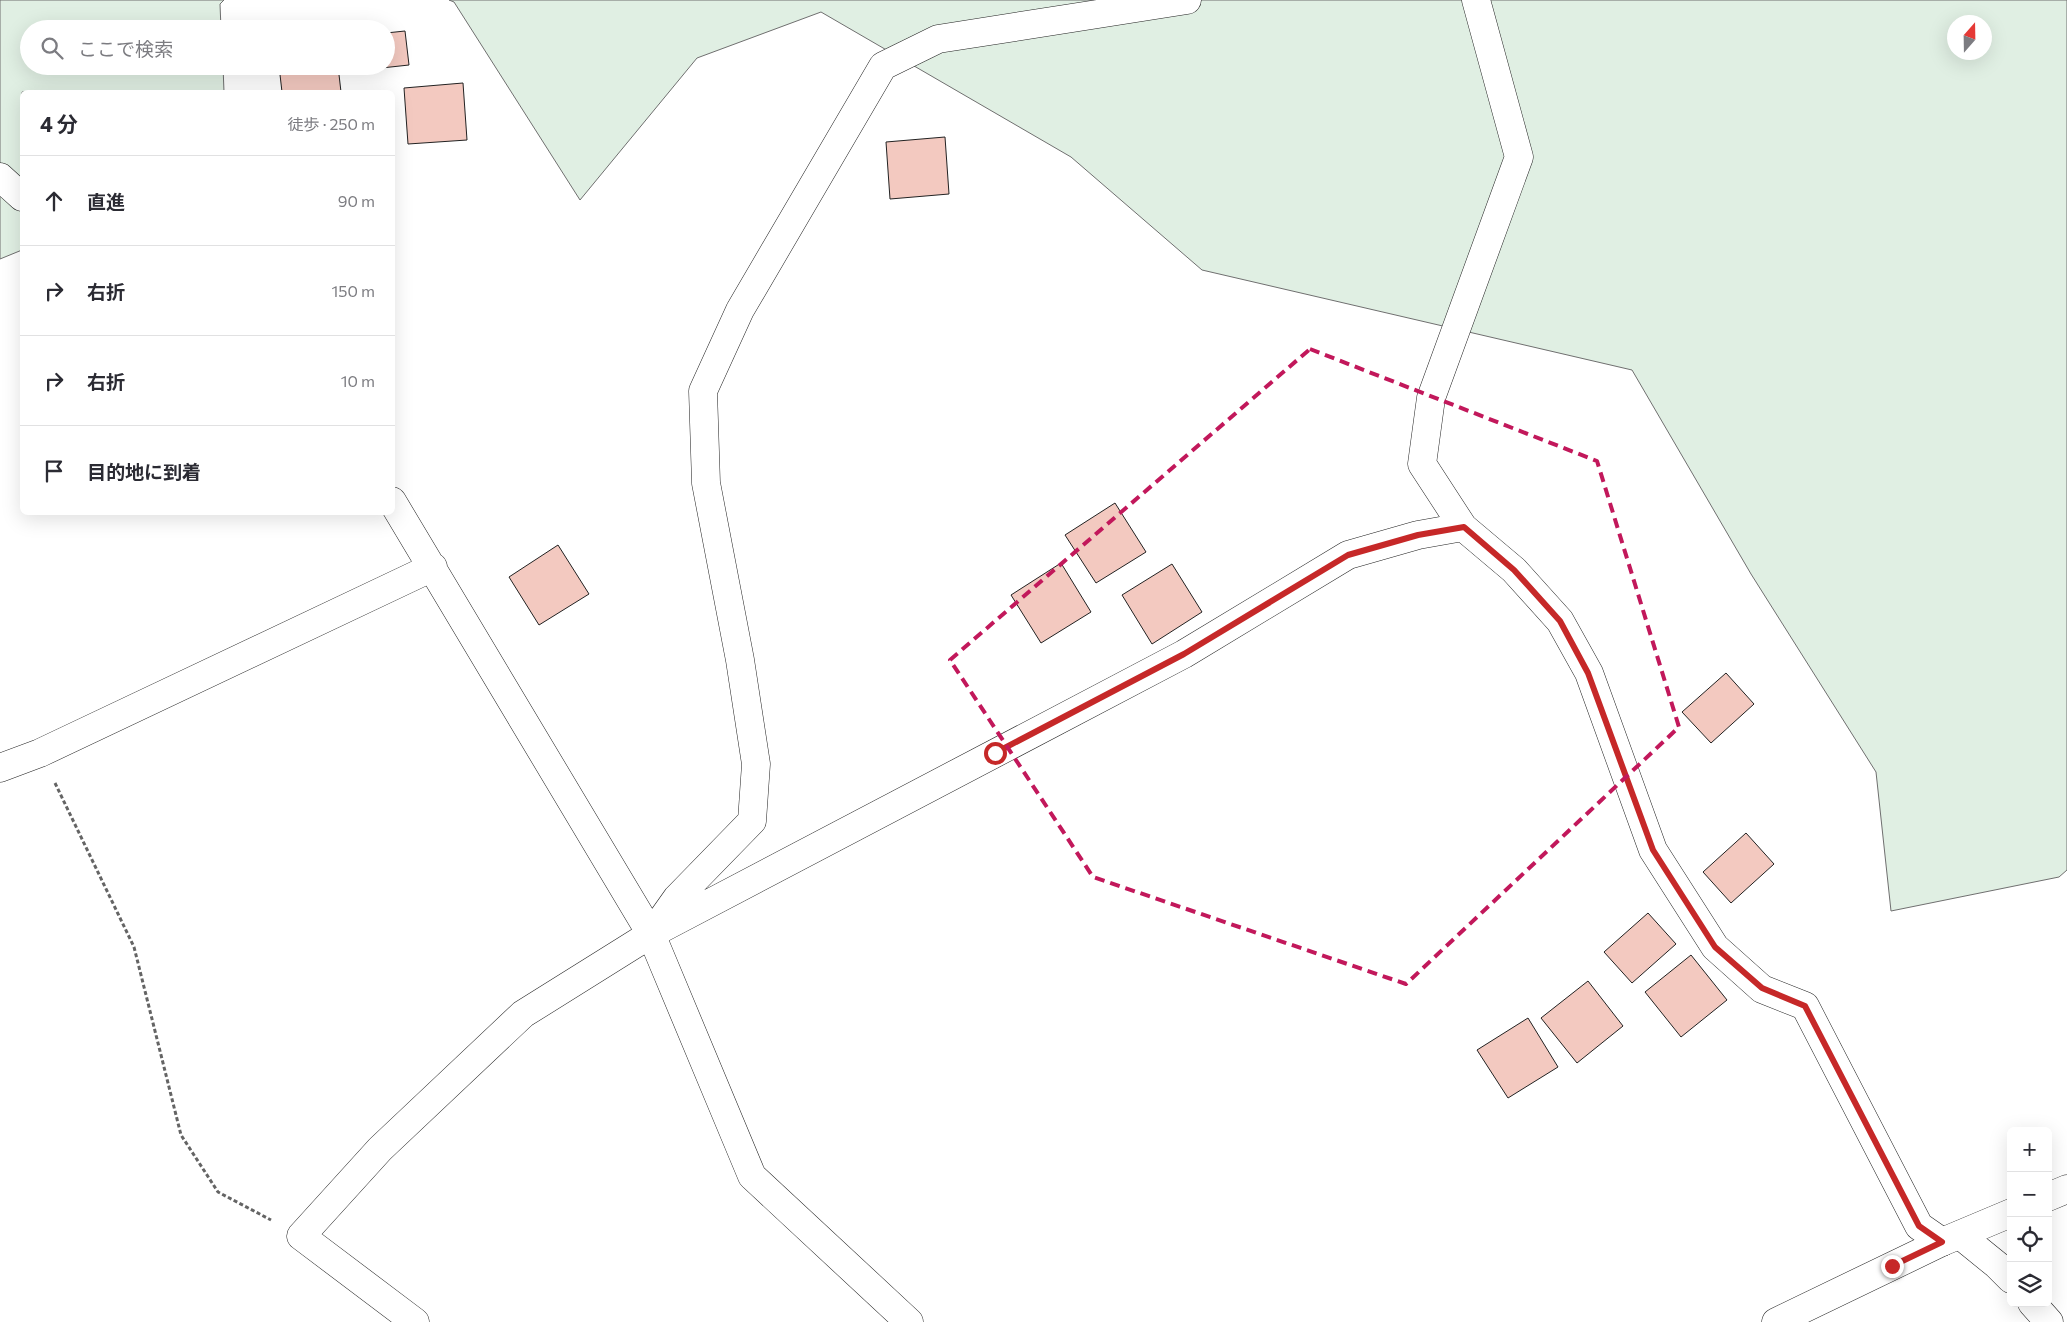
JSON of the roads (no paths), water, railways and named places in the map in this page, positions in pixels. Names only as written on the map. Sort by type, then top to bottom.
[{"type":"street","points":[[651,934],[677,898],[752,822],[756,764],[740,660],[706,483],[703,391],[740,310],[883,66],[938,39],[1187,0]]},
{"type":"street","points":[[1476,0],[1519,157],[1431,398],[1422,464],[1464,527],[1514,570],[1560,621],[1588,673],[1653,850],[1715,947],[1762,988],[1805,1006],[1919,1226],[1951,1238],[1998,1264],[2007,1275]]},
{"type":"street","points":[[0,177],[20,195]]},
{"type":"street","points":[[395,506],[651,934],[752,1176],[909,1322]]},
{"type":"street","points":[[415,1322],[301,1236],[380,1148],[523,1014],[651,934],[1184,654],[1348,555],[1418,535],[1464,527]]},
{"type":"street","points":[[0,768],[40,753],[433,567]]},
{"type":"street","points":[[2052,1196],[2067,1190]]},
{"type":"street","points":[[1776,1322],[1951,1238],[2007,1215]]},
{"type":"street","points":[[2036,1307],[2049,1322]]}]
